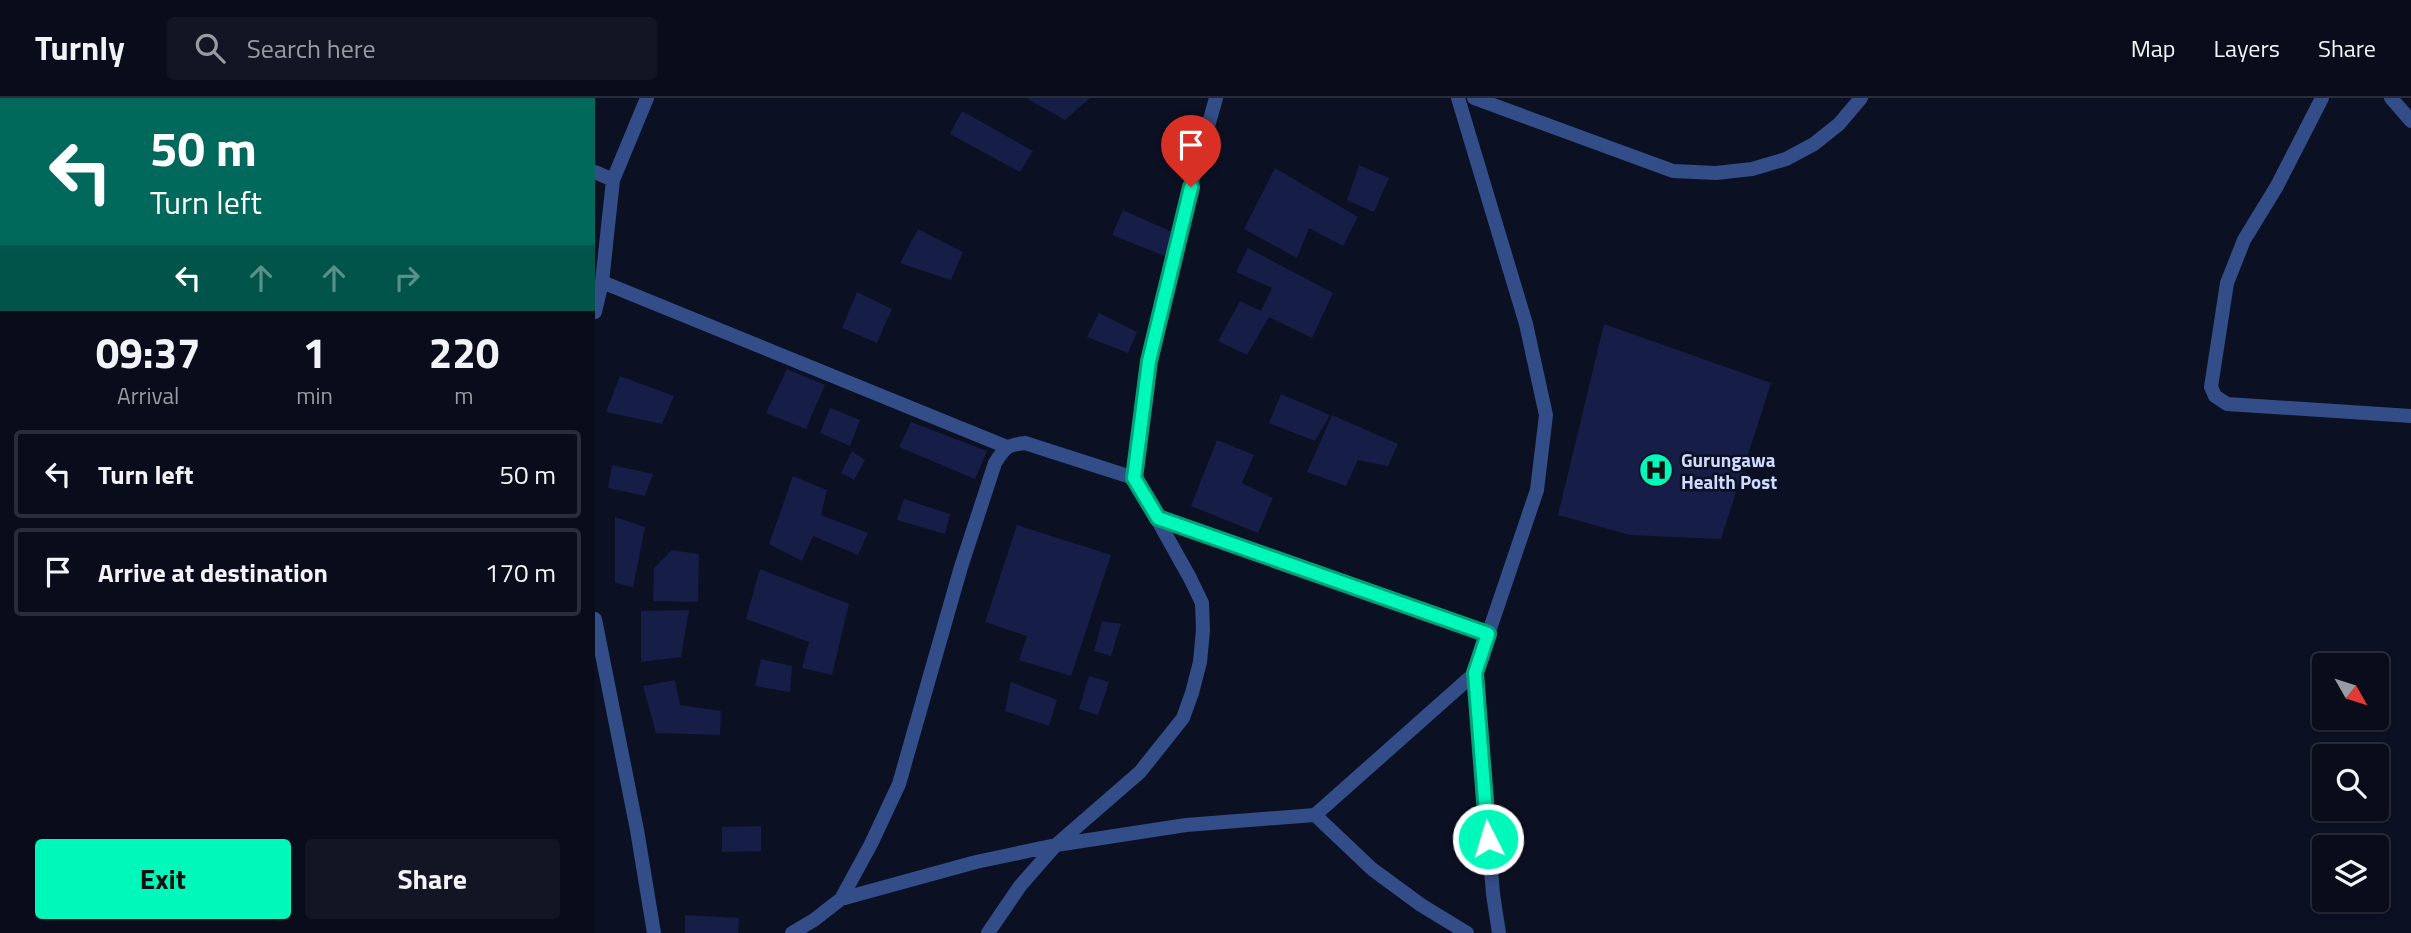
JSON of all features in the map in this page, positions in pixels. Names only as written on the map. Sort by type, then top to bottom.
[{"type":"street","points":[[595,312],[602,282],[613,180],[647,98]]},
{"type":"street","points":[[988,933],[1020,886],[1056,845],[1140,772],[1183,718],[1192,693],[1200,662],[1202,603],[1134,478],[1149,361],[1191,187],[1216,98]]},
{"type":"street","points":[[1458,98],[1526,324],[1546,415],[1537,490],[1475,673],[1493,894],[1499,933]]},
{"type":"street","points":[[1474,98],[1672,171],[1716,173],[1752,169],[1786,159],[1814,144],[1839,124],[1861,98]]},
{"type":"street","points":[[2322,98],[2277,186],[2244,240],[2227,283],[2211,387],[2215,396],[2227,404],[2411,416]]},
{"type":"street","points":[[2391,98],[2411,121]]},
{"type":"street","points":[[595,172],[613,180]]},
{"type":"street","points":[[602,282],[1007,447]]},
{"type":"street","points":[[841,899],[899,784],[961,567],[995,463],[1009,445],[1025,443],[1134,478]]},
{"type":"street","points":[[1158,518],[1488,634]]},
{"type":"street","points":[[595,619],[622,751],[654,933]]},
{"type":"street","points":[[792,933],[841,899],[976,862],[1056,845],[1186,825],[1315,816],[1475,673]]},
{"type":"street","points":[[1315,816],[1372,869],[1421,905],[1467,933]]},
{"type":"building","points":[[1026,98],[1090,98],[1065,120]]},
{"type":"building","points":[[962,111],[1033,151],[1020,172],[950,134]]},
{"type":"building","points":[[1359,165],[1389,178],[1374,212],[1347,200]]},
{"type":"building","points":[[1275,168],[1358,217],[1343,246],[1309,228],[1297,258],[1244,229]]},
{"type":"building","points":[[1123,210],[1174,233],[1167,257],[1112,235]]},
{"type":"building","points":[[918,229],[963,252],[951,280],[900,263]]},
{"type":"building","points":[[1248,248],[1333,293],[1312,338],[1269,317],[1247,355],[1218,341],[1240,301],[1261,311],[1272,288],[1236,272]]},
{"type":"building","points":[[857,292],[892,309],[877,343],[842,328]]},
{"type":"building","points":[[1099,313],[1137,332],[1128,353],[1087,337]]},
{"type":"building","name":"Gurungawa Health Post","points":[[1604,324],[1771,383],[1721,539],[1630,535],[1558,515]]},
{"type":"building","points":[[787,369],[825,385],[806,429],[766,413]]},
{"type":"building","points":[[620,376],[674,396],[662,424],[606,412]]},
{"type":"building","points":[[1281,394],[1330,415],[1315,441],[1269,423]]},
{"type":"building","points":[[830,408],[860,420],[850,446],[820,433]]},
{"type":"building","points":[[1332,415],[1398,444],[1388,466],[1358,460],[1346,486],[1307,472]]},
{"type":"building","points":[[911,422],[987,451],[975,479],[899,447]]},
{"type":"building","points":[[1217,440],[1254,455],[1242,483],[1273,498],[1258,533],[1191,506]]},
{"type":"building","points":[[852,451],[865,460],[854,480],[841,473]]},
{"type":"building","points":[[612,465],[653,474],[645,496],[608,488]]},
{"type":"building","points":[[793,476],[827,490],[821,515],[868,533],[858,555],[813,536],[802,561],[769,544]]},
{"type":"building","points":[[904,499],[950,514],[945,534],[897,520]]},
{"type":"building","points":[[615,517],[645,527],[633,587],[615,583]]},
{"type":"building","points":[[1017,525],[1111,555],[1071,676],[1019,660],[1027,636],[985,622]]},
{"type":"building","points":[[672,550],[699,554],[698,602],[653,601],[654,568]]},
{"type":"building","points":[[760,569],[849,604],[832,675],[802,668],[809,642],[746,619]]},
{"type":"building","points":[[689,610],[681,657],[641,662],[641,611]]},
{"type":"building","points":[[1102,621],[1121,624],[1111,656],[1094,651]]},
{"type":"building","points":[[761,659],[792,666],[790,692],[755,686]]},
{"type":"building","points":[[1089,676],[1109,682],[1098,715],[1079,709]]},
{"type":"building","points":[[675,680],[680,705],[721,711],[720,735],[656,733],[643,686]]},
{"type":"building","points":[[1011,682],[1057,700],[1049,726],[1005,711]]},
{"type":"building","points":[[761,826],[761,851],[722,852],[722,827]]},
{"type":"building","points":[[685,915],[739,918],[738,933],[685,933]]},
{"type":"place","name":"Gurungawa Health Post","points":[[1656,470]]},
{"type":"route","points":[[1191,187],[1149,361],[1134,478],[1158,518],[1488,634],[1475,673],[1488,839]]}]
